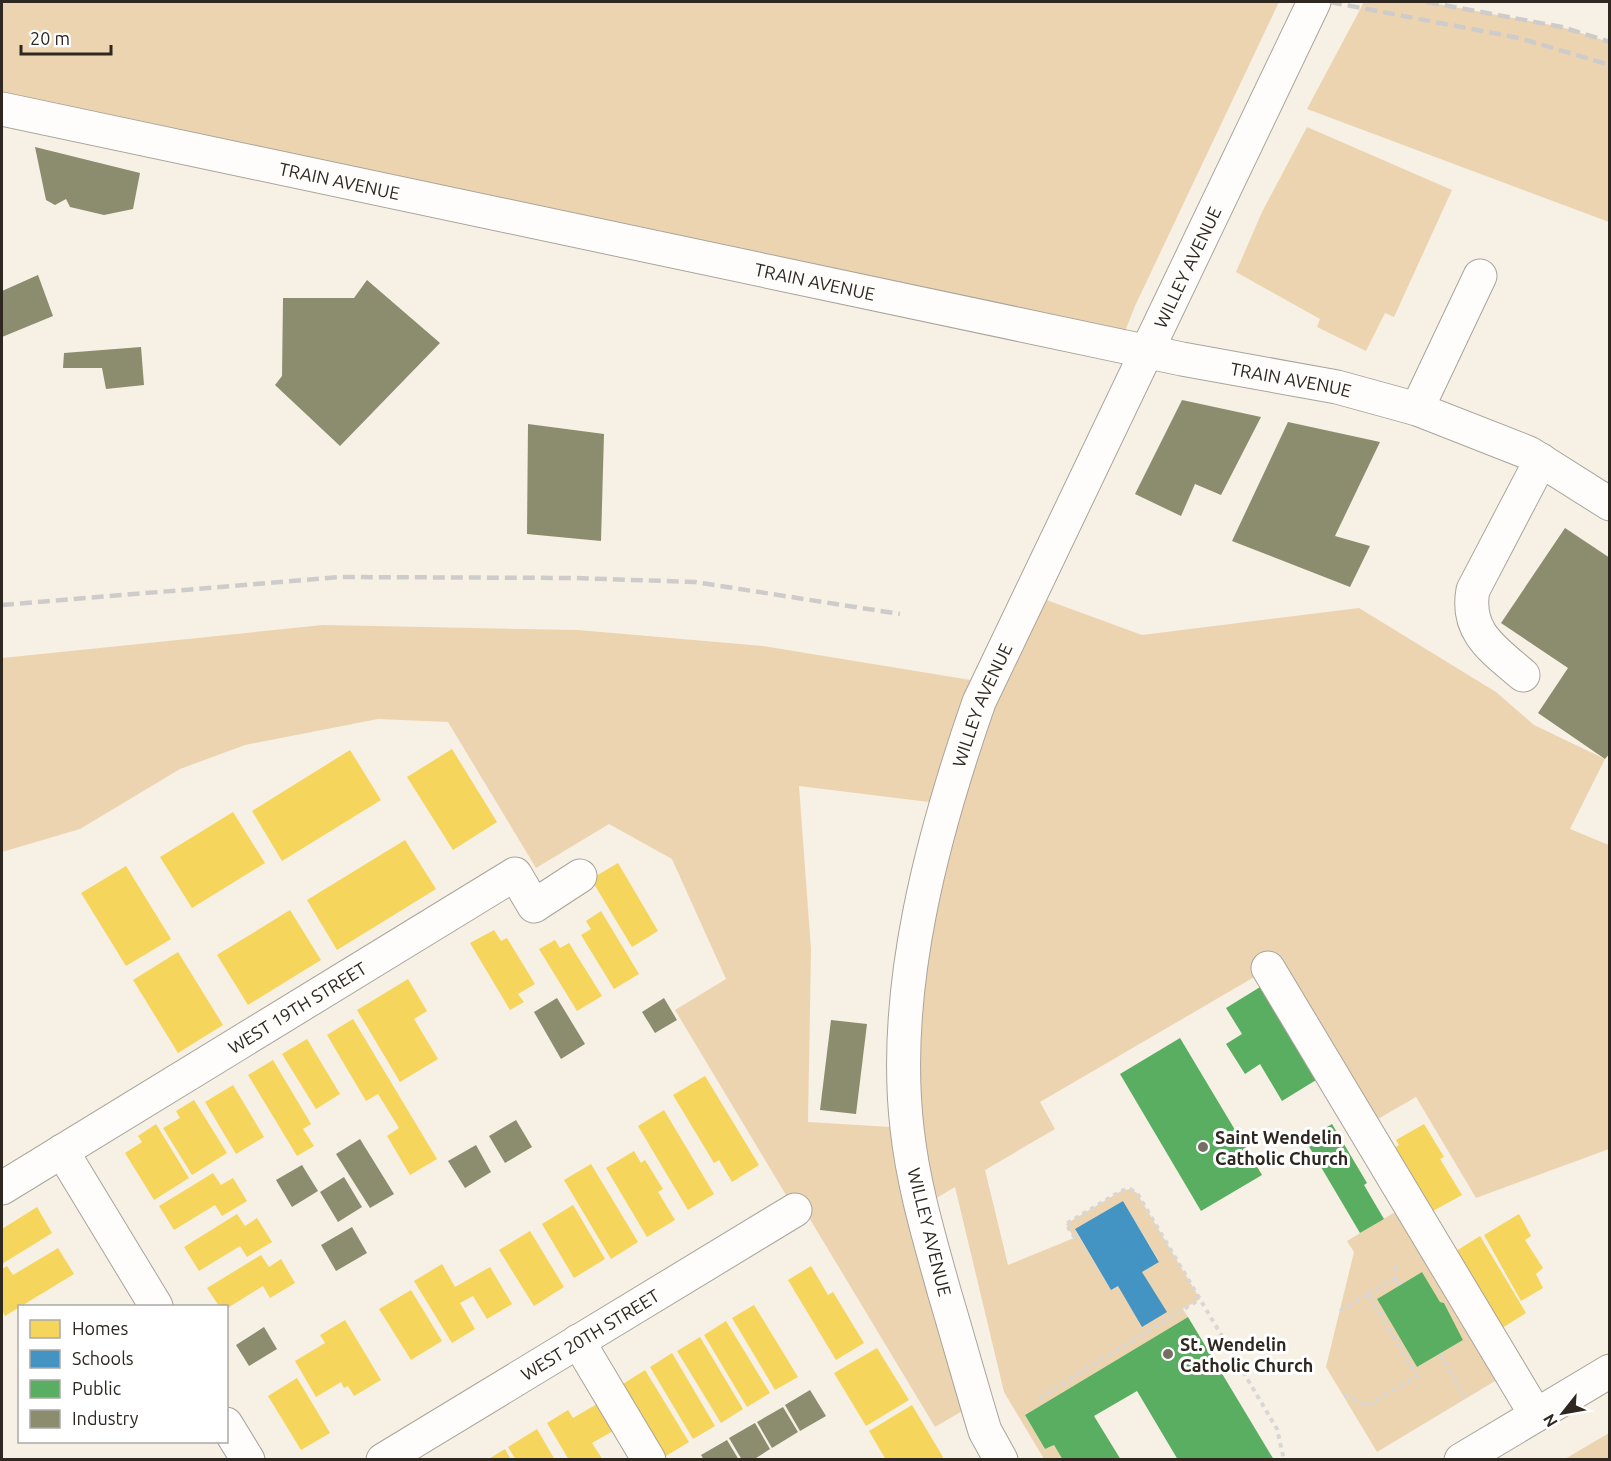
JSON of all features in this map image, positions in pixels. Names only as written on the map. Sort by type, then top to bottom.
[{"type":"street","name":"WILLEY AVENUE","points":[[1001,1460],[985,1431],[918,1199],[907,1128],[904,1088],[910,988],[930,859],[954,774],[979,702],[1314,2]]},
{"type":"street","name":"TRAIN AVENUE","points":[[2,109],[1147,351],[1337,387],[1417,409],[1529,453],[1610,504]]},
{"type":"street","points":[[1417,409],[1480,276]]},
{"type":"street","points":[[1523,675],[1487,644],[1476,628],[1469,607],[1473,590],[1540,460]]},
{"type":"street","name":"WEST 19TH STREET","points":[[2,1188],[515,874],[534,906],[580,876]]},
{"type":"street","points":[[1268,968],[1536,1415]]},
{"type":"street","points":[[62,1151],[155,1305]]},
{"type":"street","name":"WEST 20TH STREET","points":[[382,1460],[795,1210]]},
{"type":"street","points":[[578,1341],[649,1460]]},
{"type":"street","points":[[1461,1460],[1607,1375]]},
{"type":"street","points":[[228,1427],[248,1460]]},
{"type":"path","points":[[1075,1238],[1066,1224],[1121,1191],[1130,1189],[1137,1193],[1277,1429],[1284,1460]]},
{"type":"path","points":[[1395,1266],[1396,1278],[1400,1285]]},
{"type":"path","points":[[1340,1311],[1396,1278]]},
{"type":"path","points":[[1343,1394],[1367,1406],[1417,1376],[1394,1333],[1368,1294]]},
{"type":"path","points":[[1039,1398],[1200,1299]]},
{"type":"path","points":[[1440,1354],[1466,1398]]},
{"type":"shaded area","points":[[2,2],[1279,2],[1135,306],[1120,344],[2,109]]},
{"type":"shaded area","points":[[1364,2],[1427,2],[1562,27],[1609,42],[1609,222],[1307,109]]},
{"type":"shaded area","points":[[1307,127],[1452,190],[1394,317],[1385,313],[1366,351],[1317,327],[1320,319],[1236,272],[1262,212]]},
{"type":"shaded area","points":[[1030,594],[1142,635],[1359,608],[1496,692],[1534,725],[1605,759],[1570,829],[1609,845],[1609,1149],[1476,1198],[1416,1097],[1364,1127],[1268,969],[1040,1102],[1055,1129],[985,1170],[1008,1265],[1074,1238],[1066,1224],[1121,1191],[1130,1189],[1137,1193],[1200,1299],[1183,1309],[1188,1317],[1025,1415],[1045,1449],[1054,1445],[1063,1459],[1044,1459],[1004,1392],[955,1187],[920,1208],[976,1403],[935,1427],[802,1206],[795,1210],[675,1010],[726,979],[672,859],[609,824],[536,868],[448,722],[378,719],[245,745],[180,769],[80,829],[2,852],[2,658],[323,625],[578,630],[763,646],[989,683]],"holes":[[[799,786],[945,804],[907,1128],[808,1122],[811,949]],[[1123,1201],[1159,1261],[1142,1272],[1166,1312],[1118,1286],[1111,1290],[1075,1230]]]},
{"type":"shaded area","points":[[1410,1203],[1510,1372],[1377,1452],[1326,1367],[1354,1252],[1347,1241]],"holes":[[[1422,1272],[1440,1302],[1444,1303],[1463,1340],[1417,1367],[1377,1299]]]},
{"type":"shaded area","points":[[1609,1433],[1609,1459],[1565,1459]]},
{"type":"building: Homes","points":[[452,749],[497,822],[453,850],[407,777]]},
{"type":"building: Homes","points":[[350,750],[381,800],[282,861],[252,811]]},
{"type":"building: Homes","points":[[233,812],[265,863],[192,908],[160,857]]},
{"type":"building: Homes","points":[[405,840],[436,889],[337,950],[307,900]]},
{"type":"building: Homes","points":[[618,863],[658,931],[632,947],[591,879]]},
{"type":"building: Homes","points":[[126,866],[171,939],[126,966],[81,893]]},
{"type":"building: Homes","points":[[290,910],[321,960],[248,1005],[217,955]]},
{"type":"building: Homes","points":[[601,911],[639,974],[614,989],[581,935],[591,929],[586,921]]},
{"type":"building: Homes","points":[[494,930],[501,941],[507,938],[535,984],[518,994],[524,1002],[510,1010],[470,943]]},
{"type":"building: Homes","points":[[555,940],[560,948],[569,943],[602,996],[577,1011],[539,949]]},
{"type":"building: Homes","points":[[178,952],[223,1025],[178,1053],[133,980]]},
{"type":"building: Homes","points":[[408,979],[427,1011],[414,1019],[438,1059],[400,1082],[357,1010]]},
{"type":"building: Homes","points":[[353,1019],[437,1159],[410,1175],[387,1136],[399,1128],[378,1094],[366,1101],[327,1035]]},
{"type":"building: Homes","points":[[307,1039],[340,1094],[316,1109],[282,1054]]},
{"type":"building: Homes","points":[[273,1060],[311,1124],[303,1129],[314,1146],[297,1156],[248,1075]]},
{"type":"building: Homes","points":[[705,1076],[759,1165],[732,1182],[719,1160],[714,1163],[673,1095]]},
{"type":"building: Homes","points":[[233,1085],[264,1137],[236,1154],[205,1102]]},
{"type":"building: Homes","points":[[194,1100],[227,1153],[192,1175],[163,1128],[180,1118],[176,1111]]},
{"type":"building: Homes","points":[[664,1110],[714,1194],[688,1210],[638,1126]]},
{"type":"building: Homes","points":[[156,1124],[189,1178],[154,1200],[125,1153],[142,1142],[138,1136]]},
{"type":"building: Homes","points":[[1424,1124],[1444,1157],[1440,1159],[1462,1195],[1424,1216],[1394,1148],[1399,1145],[1396,1140]]},
{"type":"building: Homes","points":[[634,1151],[641,1163],[645,1160],[663,1189],[658,1192],[675,1220],[647,1237],[606,1168]]},
{"type":"building: Homes","points":[[591,1164],[638,1242],[611,1259],[564,1180]]},
{"type":"building: Homes","points":[[213,1173],[221,1185],[233,1178],[247,1201],[222,1216],[215,1205],[174,1230],[159,1206]]},
{"type":"building: Homes","points":[[573,1205],[605,1259],[574,1278],[542,1224]]},
{"type":"building: Homes","points":[[37,1207],[52,1233],[2,1264],[2,1229]]},
{"type":"building: Homes","points":[[237,1214],[245,1226],[257,1218],[272,1242],[247,1257],[240,1246],[199,1271],[184,1247]]},
{"type":"building: Homes","points":[[1519,1214],[1531,1236],[1525,1240],[1543,1268],[1536,1274],[1543,1288],[1521,1301],[1484,1235]]},
{"type":"building: Homes","points":[[530,1231],[564,1287],[534,1306],[499,1250]]},
{"type":"building: Homes","points":[[1480,1236],[1526,1313],[1491,1335],[1445,1258]]},
{"type":"building: Homes","points":[[58,1248],[74,1274],[23,1305],[18,1305],[18,1308],[5,1316],[2,1310],[2,1269],[7,1266],[13,1275]]},
{"type":"building: Homes","points":[[261,1255],[269,1267],[281,1259],[295,1283],[270,1298],[263,1286],[228,1308],[228,1305],[218,1305],[207,1288]]},
{"type":"building: Homes","points":[[442,1264],[455,1287],[490,1267],[512,1304],[487,1319],[473,1296],[460,1303],[475,1329],[452,1343],[414,1281]]},
{"type":"building: Homes","points":[[811,1266],[828,1295],[833,1292],[864,1343],[836,1360],[788,1280]]},
{"type":"building: Homes","points":[[411,1290],[442,1341],[411,1360],[379,1309]]},
{"type":"building: Homes","points":[[754,1305],[798,1377],[775,1390],[732,1318]]},
{"type":"building: Homes","points":[[345,1320],[381,1380],[354,1396],[348,1386],[344,1388],[341,1382],[316,1397],[295,1361],[325,1343],[320,1335]]},
{"type":"building: Homes","points":[[726,1321],[770,1393],[747,1407],[704,1335]]},
{"type":"building: Homes","points":[[700,1337],[743,1409],[721,1423],[677,1351]]},
{"type":"building: Homes","points":[[877,1348],[909,1400],[866,1426],[834,1373]]},
{"type":"building: Homes","points":[[672,1353],[715,1426],[693,1439],[650,1367]]},
{"type":"building: Homes","points":[[645,1370],[689,1442],[666,1456],[623,1384]]},
{"type":"building: Homes","points":[[297,1378],[330,1433],[301,1450],[268,1396]]},
{"type":"building: Homes","points":[[597,1404],[613,1431],[592,1443],[603,1460],[569,1460],[547,1423],[568,1410],[573,1418]]},
{"type":"building: Homes","points":[[912,1405],[943,1457],[939,1460],[886,1460],[869,1431]]},
{"type":"building: Homes","points":[[537,1429],[555,1460],[516,1460],[508,1447]]},
{"type":"building: Homes","points":[[505,1449],[511,1460],[487,1460]]},
{"type":"building: Schools","points":[[1123,1201],[1159,1262],[1142,1272],[1167,1312],[1142,1327],[1118,1286],[1111,1290],[1075,1229]]},
{"type":"building: Public","points":[[1265,984],[1321,1077],[1282,1101],[1260,1064],[1245,1074],[1226,1044],[1242,1034],[1226,1008]]},
{"type":"building: Public","points":[[1180,1038],[1262,1175],[1201,1211],[1120,1074]]},
{"type":"building: Public","points":[[1332,1124],[1367,1183],[1364,1185],[1384,1219],[1360,1233],[1305,1140]]},
{"type":"building: Public","points":[[1422,1272],[1440,1302],[1444,1303],[1463,1340],[1417,1367],[1377,1299]]},
{"type":"building: Public","name":"St. Wendelin Catholic Church","points":[[1188,1317],[1274,1460],[1178,1460],[1137,1391],[1094,1416],[1121,1460],[1063,1460],[1054,1445],[1045,1449],[1025,1415]]},
{"type":"building: Industry","points":[[35,147],[140,173],[133,209],[104,215],[70,207],[66,199],[55,205],[46,200]]},
{"type":"building: Industry","points":[[38,275],[53,316],[2,337],[2,291]]},
{"type":"building: Industry","points":[[367,280],[440,343],[340,446],[275,385],[282,376],[283,298],[354,298]]},
{"type":"building: Industry","points":[[141,347],[144,385],[106,389],[102,368],[63,368],[64,353]]},
{"type":"building: Industry","points":[[1182,400],[1261,417],[1221,495],[1195,484],[1181,516],[1135,494]]},
{"type":"building: Industry","points":[[1288,422],[1380,442],[1335,536],[1370,546],[1350,587],[1232,541]]},
{"type":"building: Industry","points":[[528,424],[604,434],[601,541],[527,534]]},
{"type":"building: Industry","points":[[1565,528],[1610,558],[1610,753],[1605,759],[1538,713],[1568,668],[1501,623]]},
{"type":"building: Industry","points":[[557,998],[585,1044],[561,1059],[534,1012]]},
{"type":"building: Industry","points":[[664,998],[677,1020],[655,1033],[642,1012]]},
{"type":"building: Industry","points":[[831,1020],[867,1024],[856,1114],[820,1110]]},
{"type":"building: Industry","points":[[516,1120],[532,1147],[505,1163],[489,1136]]},
{"type":"building: Industry","points":[[360,1139],[394,1194],[370,1208],[336,1154]]},
{"type":"building: Industry","points":[[476,1145],[491,1172],[465,1188],[448,1161]]},
{"type":"building: Industry","points":[[302,1165],[318,1191],[292,1207],[276,1180]]},
{"type":"building: Industry","points":[[344,1177],[362,1207],[338,1222],[320,1192]]},
{"type":"building: Industry","points":[[352,1227],[367,1253],[336,1271],[321,1245]]},
{"type":"building: Industry","points":[[264,1327],[277,1349],[249,1366],[236,1345]]},
{"type":"building: Industry","points":[[810,1390],[826,1416],[800,1431],[785,1405]]},
{"type":"building: Industry","points":[[783,1407],[798,1432],[772,1448],[757,1422]]},
{"type":"building: Industry","points":[[755,1423],[770,1449],[753,1460],[742,1460],[729,1438]]},
{"type":"building: Industry","points":[[727,1440],[739,1460],[704,1460],[701,1455]]},
{"type":"railway","points":[[1330,2],[1519,38],[1610,65]]},
{"type":"railway","points":[[1427,2],[1562,27],[1610,42]]},
{"type":"railway","points":[[2,605],[340,577],[574,578],[695,582],[900,614]]},
{"type":"place","name":"Saint Wendelin Catholic Church","points":[[1203,1147]]},
{"type":"place","name":"St. Wendelin Catholic Church","points":[[1168,1354]]}]
